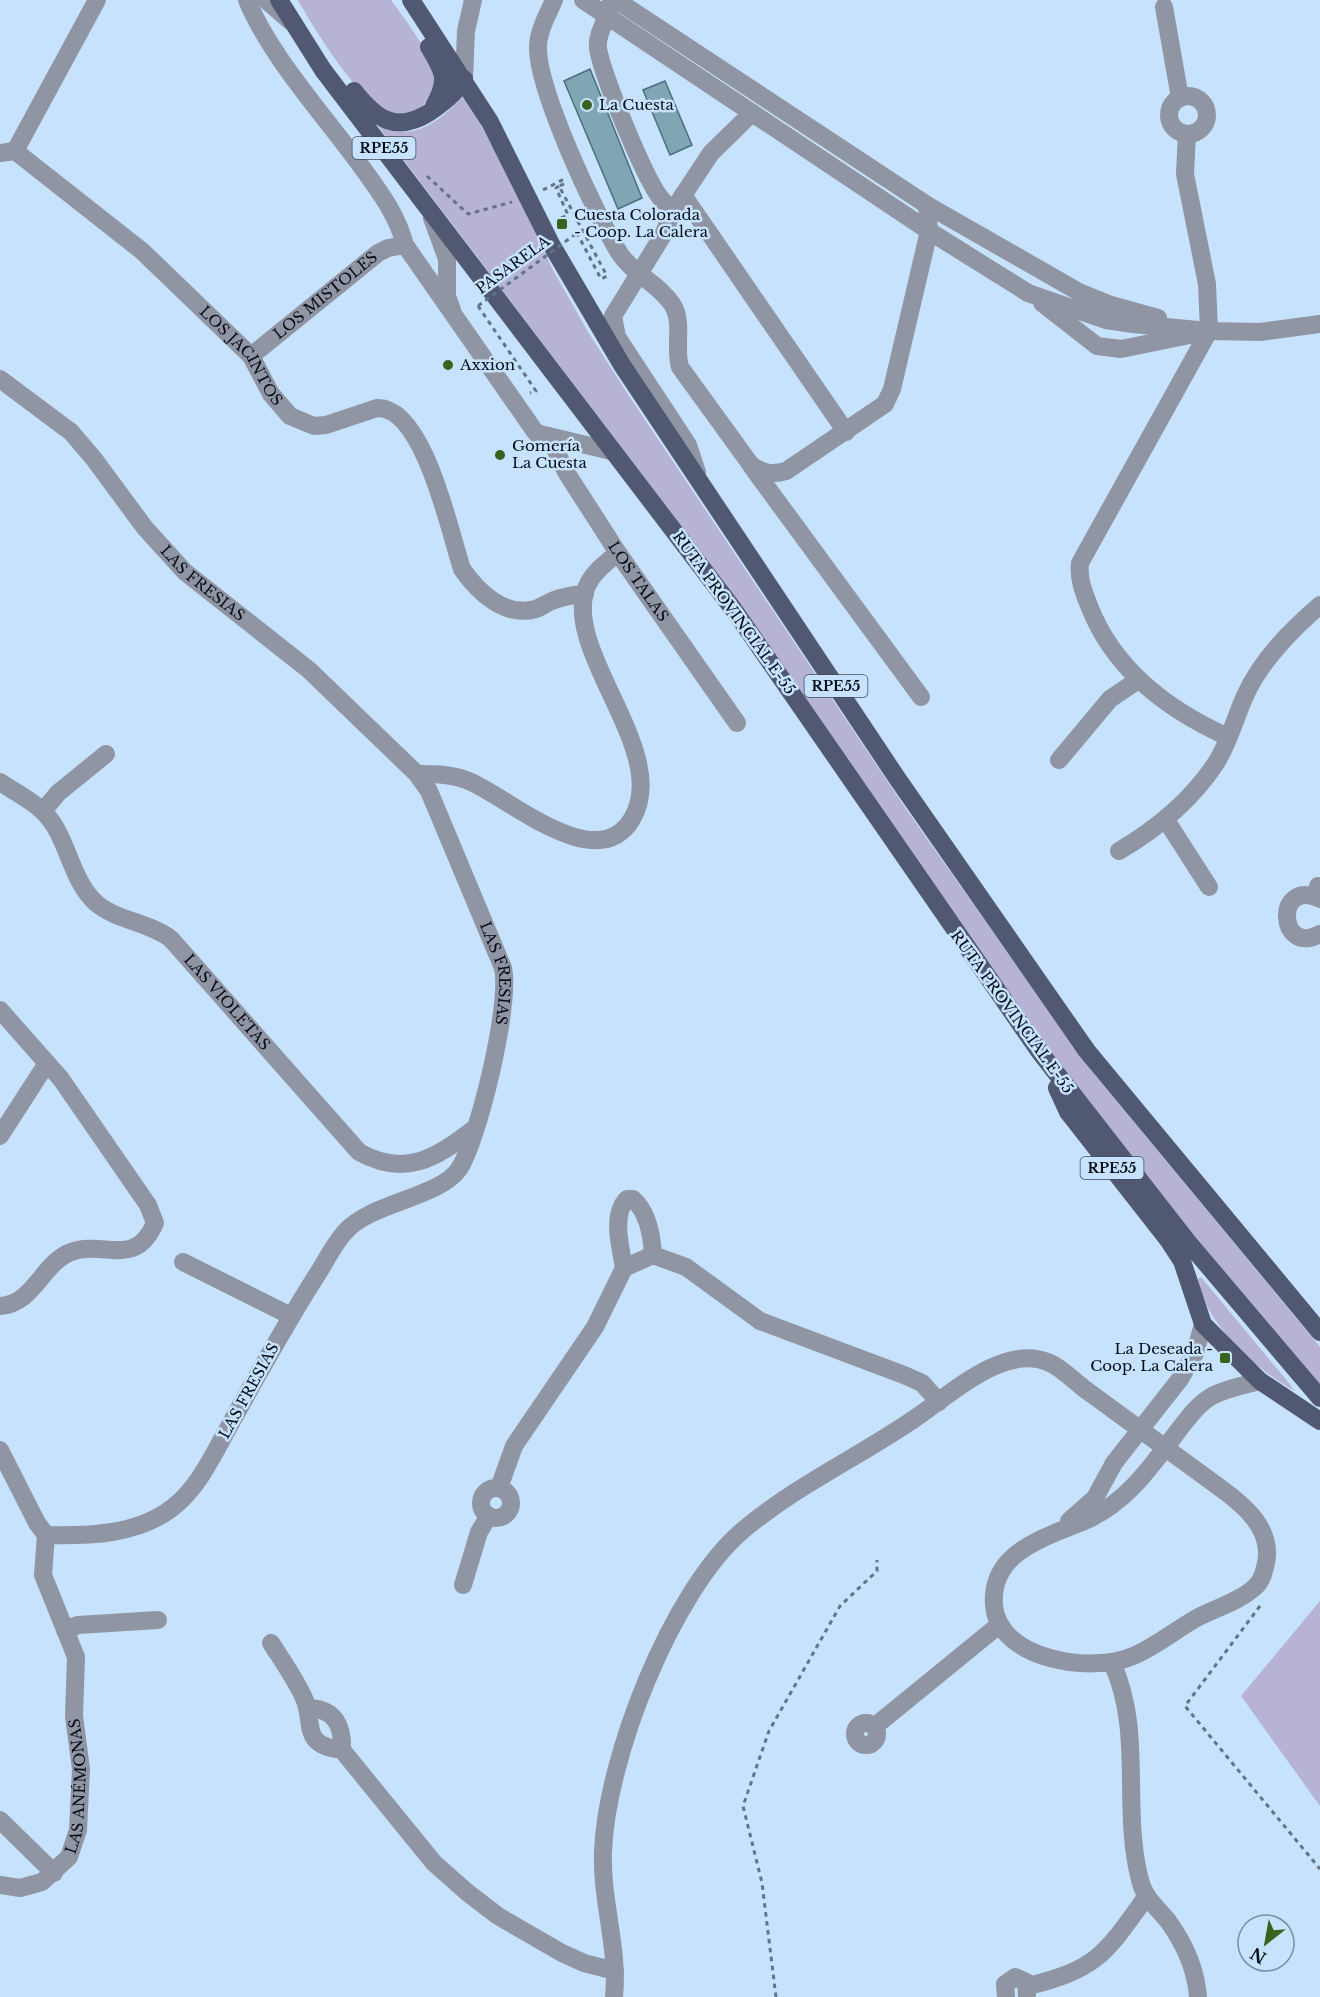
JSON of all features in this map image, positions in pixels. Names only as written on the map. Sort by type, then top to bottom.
[{"type":"main road","name":"RUTA PROVINCIAL E-55","points":[[279,0],[323,70],[734,610],[1039,1051],[1173,1224],[1320,1398]]},
{"type":"main road","name":"RPE55","points":[[288,0],[291,22]]},
{"type":"main road","name":"RPE55","points":[[414,4],[490,122],[584,304],[702,488],[1056,1009],[1134,1110],[1320,1332]]},
{"type":"main road","name":"RPE55","points":[[414,4],[422,37],[444,75],[444,88],[431,111]]},
{"type":"main road","name":"RPE55","points":[[323,70],[349,84],[372,112],[388,121],[408,122],[431,111],[451,97],[464,79]]},
{"type":"main road","name":"RPE55","points":[[1039,1051],[1068,1112],[1160,1228],[1182,1261],[1203,1324],[1260,1381],[1320,1421]]},
{"type":"street","points":[[8,152],[97,0]]},
{"type":"street","points":[[247,0],[272,47],[391,210],[399,223],[405,245],[536,433],[611,451]]},
{"type":"street","points":[[266,0],[291,22]]},
{"type":"street","points":[[464,79],[466,31],[473,0]]},
{"type":"street","points":[[554,0],[538,45],[541,68],[569,149],[612,240],[632,276],[664,295],[673,306],[678,320],[677,357],[680,367],[921,697]]},
{"type":"street","points":[[583,0],[611,5],[927,205],[1041,271],[1111,305],[1209,331]]},
{"type":"street","points":[[611,5],[752,113],[929,231],[1028,293],[1097,346],[1121,349],[1209,331]]},
{"type":"street","points":[[611,5],[598,36],[597,47],[606,78],[646,173],[662,200],[678,202],[846,432]]},
{"type":"street","points":[[1164,7],[1180,98]]},
{"type":"street","points":[[1186,96],[1198,99],[1206,109],[1203,126],[1187,134],[1175,129],[1169,118],[1171,106],[1180,98],[1186,96]]},
{"type":"street","points":[[612,240],[624,249],[642,248],[678,202],[711,153],[752,113]]},
{"type":"street","points":[[1187,134],[1185,174],[1207,284],[1209,331],[1080,563],[1082,589],[1095,621],[1107,643],[1138,680],[1172,708],[1228,737]]},
{"type":"street","name":"LOS JACINTOS","points":[[8,152],[142,251],[251,356],[280,407],[299,422],[314,426],[326,425],[377,408],[386,408],[397,413],[425,454],[462,569],[474,585],[489,598],[508,608],[522,611],[537,609],[566,597],[585,594]]},
{"type":"street","points":[[422,198],[447,259],[447,296],[453,317]]},
{"type":"street","points":[[632,276],[663,235],[678,202]]},
{"type":"street","points":[[751,465],[762,472],[786,471],[885,404],[892,389],[929,231],[927,205]]},
{"type":"street","name":"LOS MISTOLES","points":[[251,356],[378,253],[388,248],[405,245]]},
{"type":"street","points":[[1028,293],[1041,271]]},
{"type":"street","name":"RPE55","points":[[632,276],[612,321],[617,337],[688,445],[702,488]]},
{"type":"street","points":[[1028,293],[1106,320],[1209,331],[1260,332],[1320,324]]},
{"type":"street","name":"LAS FRESIAS","points":[[0,380],[70,432],[94,459],[145,528],[185,572],[309,670],[417,774],[429,791],[503,968],[506,981],[503,1017],[490,1075],[465,1158],[458,1171],[448,1179],[378,1210],[345,1232],[291,1316],[219,1445],[182,1500],[154,1519],[136,1527],[114,1532],[46,1535]]},
{"type":"street","name":"LOS TALAS","points":[[549,436],[566,472],[618,553],[737,723]]},
{"type":"street","points":[[417,774],[450,775],[471,782],[554,830],[574,838],[601,839],[615,833],[630,822],[640,804],[642,786],[638,766],[590,641],[584,614],[588,583],[603,565],[618,553]]},
{"type":"street","points":[[1119,852],[1166,820],[1210,771],[1222,752],[1257,674],[1284,639],[1320,605]]},
{"type":"street","points":[[1059,760],[1110,699],[1138,680]]},
{"type":"street","points":[[43,811],[58,793],[106,754]]},
{"type":"street","name":"LAS VIOLETAS","points":[[0,782],[31,800],[43,811],[54,825],[83,887],[96,903],[160,931],[171,939],[359,1152],[389,1165],[416,1162],[433,1157],[474,1129]]},
{"type":"street","points":[[1166,820],[1209,887]]},
{"type":"street","points":[[1316,891],[1289,905],[1286,911],[1287,924],[1296,935],[1303,938],[1320,934]]},
{"type":"street","points":[[0,1010],[47,1063],[148,1205],[155,1223],[150,1235],[131,1250],[84,1250],[61,1257],[23,1299],[0,1306]]},
{"type":"street","points":[[0,1136],[47,1063]]},
{"type":"street","points":[[463,1585],[479,1532],[489,1516],[501,1517],[511,1507],[507,1493],[499,1488],[514,1446],[595,1327],[624,1268],[619,1223],[622,1204],[627,1199],[633,1199],[642,1210],[653,1243],[653,1255]]},
{"type":"street","points":[[624,1268],[653,1255],[686,1267],[760,1321],[921,1383],[939,1402]]},
{"type":"street","points":[[183,1262],[291,1316]]},
{"type":"street","points":[[1057,1532],[1095,1498],[1113,1463],[1191,1362],[1203,1324]]},
{"type":"street","points":[[614,1997],[615,1971],[603,1873],[609,1801],[626,1737],[657,1657],[679,1617],[717,1558],[740,1533],[794,1491],[901,1428],[992,1367],[1023,1356],[1051,1363],[1086,1390],[1219,1487],[1244,1506],[1262,1531],[1267,1559],[1262,1578],[1256,1587],[1192,1620],[1132,1657],[1112,1663],[1068,1661],[1043,1656],[1026,1650],[1009,1637],[999,1625],[993,1594],[1002,1567],[1013,1556],[1034,1542],[1111,1507],[1136,1486],[1201,1403],[1223,1391],[1260,1381]]},
{"type":"street","points":[[0,1450],[37,1523],[46,1535]]},
{"type":"street","points":[[1113,1463],[1113,1475],[1119,1484],[1126,1487],[1136,1486]]},
{"type":"street","name":"LAS ANÉMONAS","points":[[0,1885],[32,1886],[54,1873],[69,1857],[75,1843],[79,1810],[80,1758],[74,1716],[76,1657],[43,1575],[46,1535]]},
{"type":"street","points":[[65,1630],[78,1625],[158,1620]]},
{"type":"street","points":[[874,1726],[999,1625]]},
{"type":"street","points":[[271,1642],[309,1708],[308,1727],[315,1738],[323,1746],[342,1750]]},
{"type":"street","points":[[1112,1663],[1126,1696],[1130,1743],[1131,1823],[1135,1862],[1146,1897],[1166,1919],[1183,1946],[1197,1984],[1198,1997]]},
{"type":"street","points":[[309,1708],[323,1710],[338,1722],[341,1727],[342,1750],[434,1863],[468,1893],[498,1916],[562,1953],[584,1963],[615,1971]]},
{"type":"street","points":[[0,1820],[54,1873]]},
{"type":"street","points":[[1006,1997],[1005,1984],[1011,1979],[1023,1979],[1027,1991],[1095,1960],[1117,1940],[1146,1897]]},
{"type":"path","points":[[408,179],[423,172],[468,214],[529,198],[564,179],[566,183],[559,186]]},
{"type":"path","name":"PASARELA","points":[[559,186],[556,188],[568,215],[561,218]]},
{"type":"path","name":"PASARELA","points":[[525,386],[531,395],[536,391],[478,306],[577,233],[601,279],[607,276],[559,186]]},
{"type":"path","points":[[776,1997],[762,1883],[743,1806],[769,1731],[840,1606],[877,1571],[877,1560]]},
{"type":"path","points":[[1263,1597],[1260,1606],[1185,1706],[1320,1869]]},
{"type":"shaded area","points":[[298,0],[391,0],[417,37],[434,67],[436,74],[434,85],[424,103],[413,112],[400,114],[390,113],[371,101],[336,59]]},
{"type":"shaded area","points":[[464,95],[503,166],[553,270],[588,332],[629,396],[906,809],[1090,1069],[1320,1347],[1320,1385],[1191,1232],[1050,1053],[716,572],[378,126],[391,131],[415,131],[436,121]]},
{"type":"shaded area","points":[[1201,1277],[1295,1391],[1264,1371],[1222,1330],[1203,1297],[1197,1280]]},
{"type":"shaded area","points":[[1320,1601],[1320,1806],[1241,1696]]},
{"type":"building","points":[[590,69],[642,198],[618,209],[564,81]]},
{"type":"building","points":[[665,81],[692,145],[670,155],[643,90]]},
{"type":"place","name":"La Cuesta","points":[[587,105]]},
{"type":"place","name":"Cuesta Colorada - Coop. La Calera","points":[[562,224]]},
{"type":"place","name":"Axxion","points":[[448,365]]},
{"type":"place","name":"Gomería La Cuesta","points":[[500,455]]},
{"type":"place","name":"La Deseada - Coop. La Calera","points":[[1225,1358]]}]
